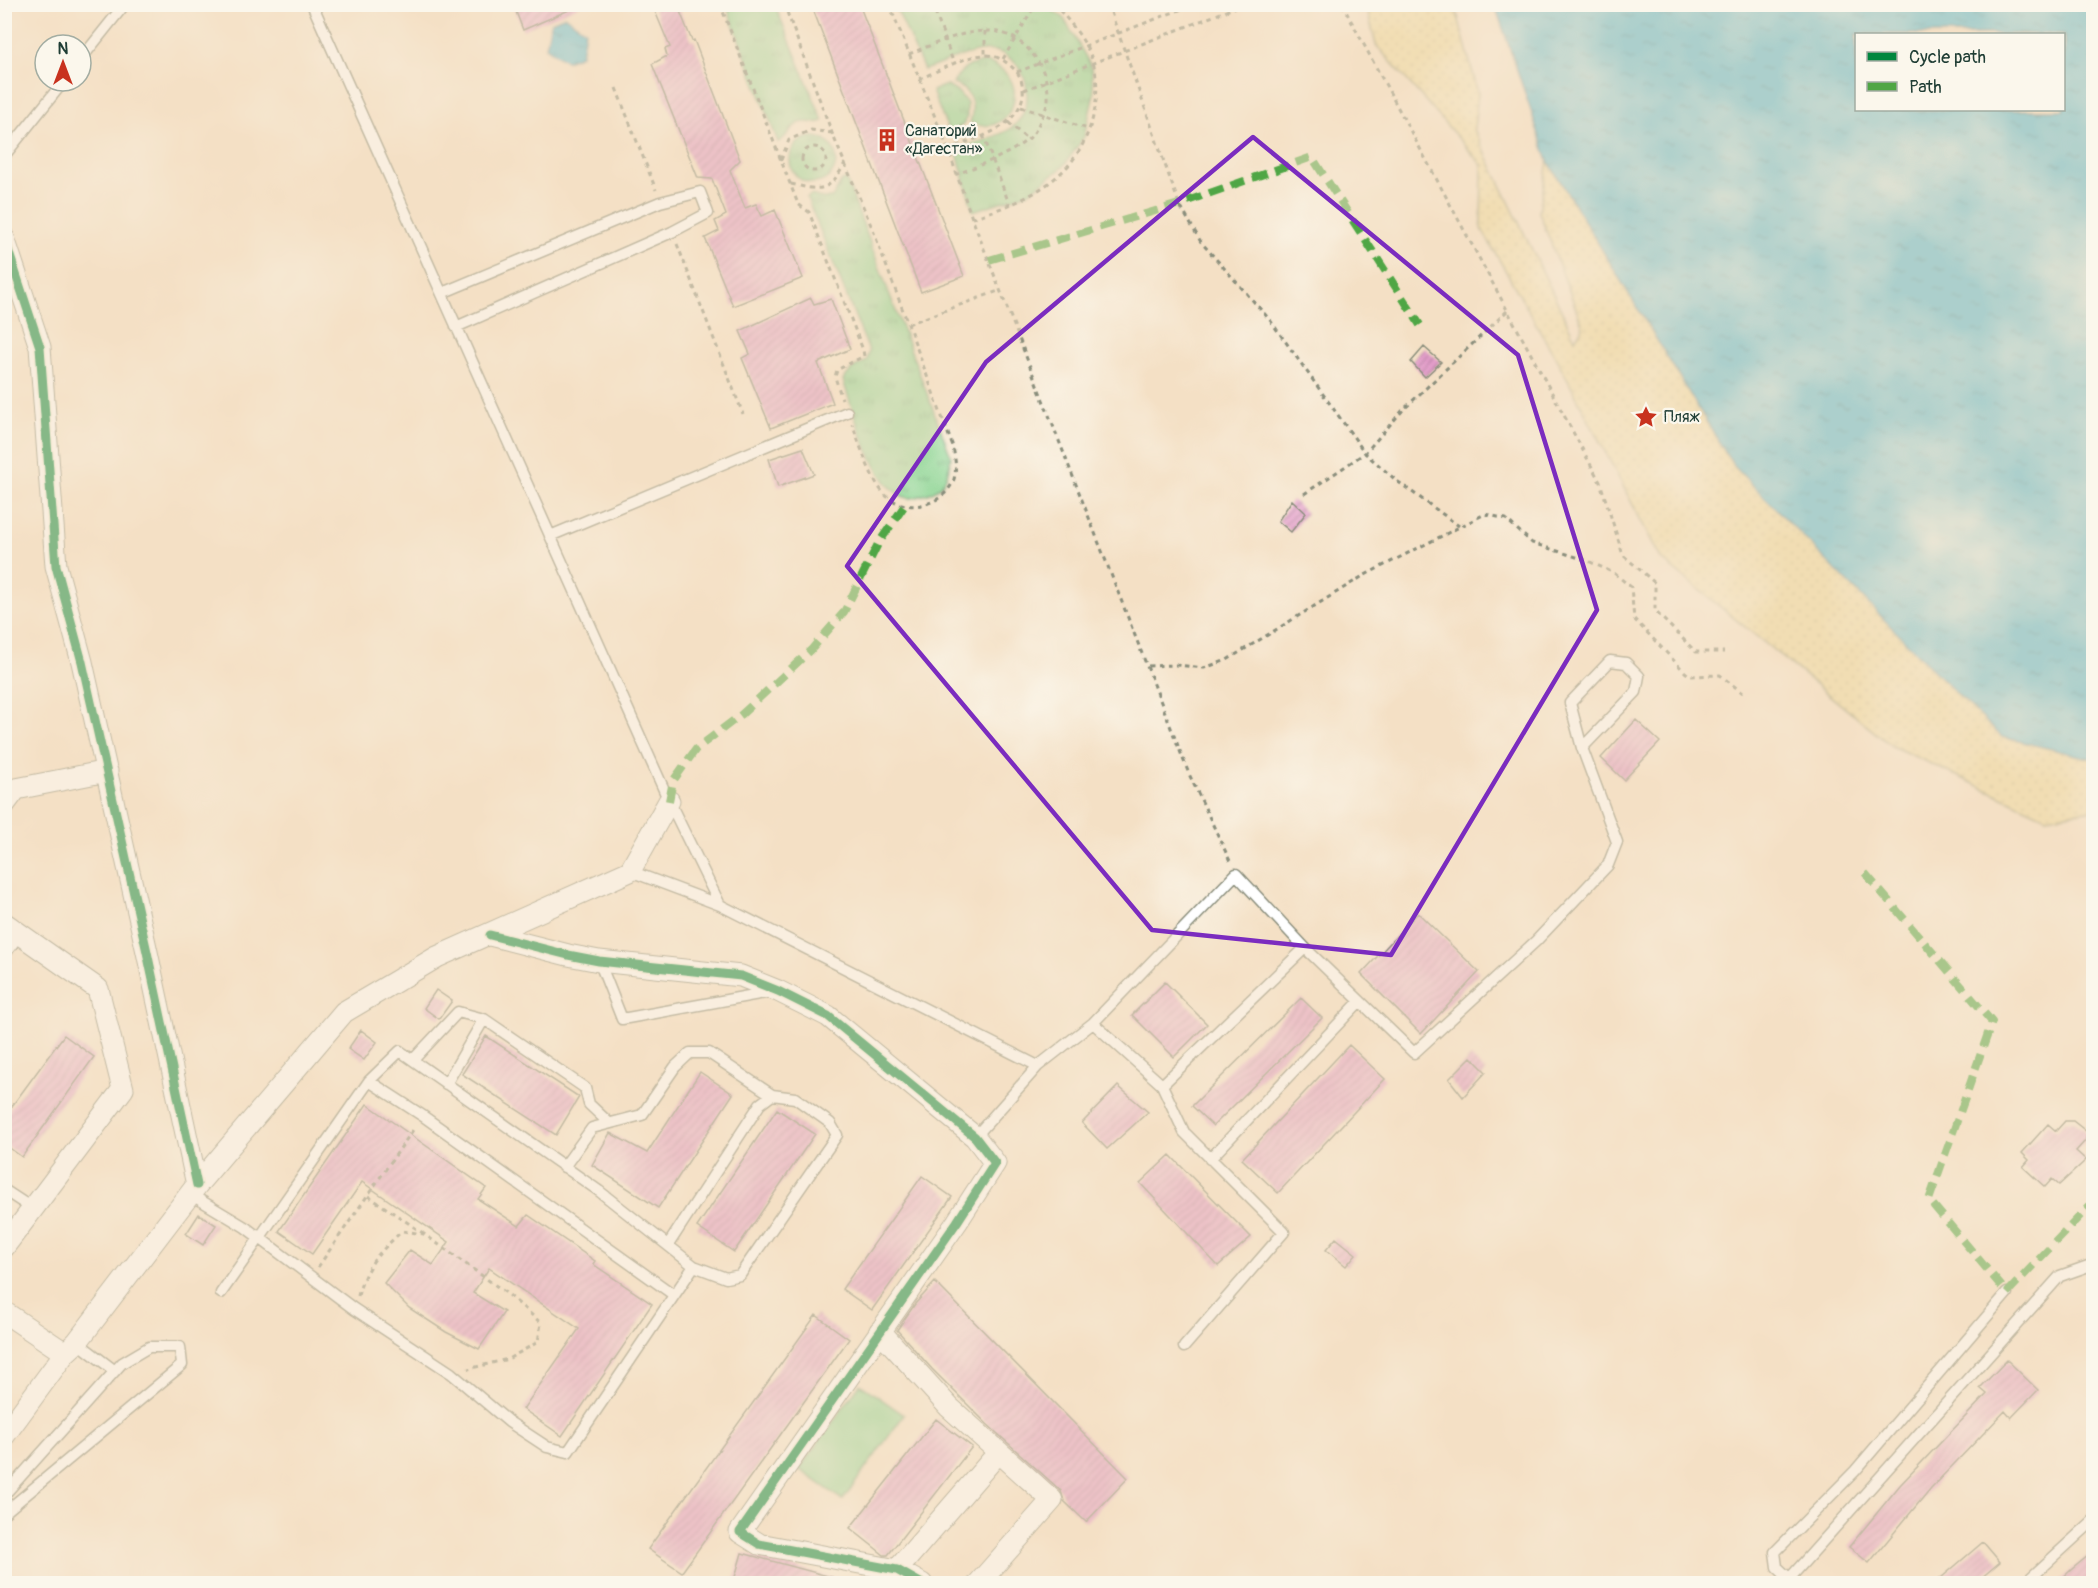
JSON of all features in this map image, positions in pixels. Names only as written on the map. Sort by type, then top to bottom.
[{"type":"street","points":[[4,238],[40,347],[56,566],[82,662],[107,771],[193,1189]]},
{"type":"street","points":[[4,805],[16,789],[107,771]]},
{"type":"street","points":[[4,1436],[193,1189],[344,1012],[437,957],[630,871],[669,801]]},
{"type":"street","points":[[4,1247],[123,1089],[98,990],[12,928]]},
{"type":"street","points":[[490,935],[568,956],[741,976],[778,991],[828,1016],[975,1137],[995,1163],[957,1222],[740,1532],[759,1544],[897,1570],[922,1584]]},
{"type":"street","points":[[4,1312],[71,1348]]},
{"type":"street","points":[[880,1331],[949,1407],[1052,1500],[978,1584]]},
{"type":"street","points":[[897,1570],[999,1452]]},
{"type":"lane","points":[[93,44],[125,4]]},
{"type":"lane","points":[[312,4],[669,801],[720,905]]},
{"type":"lane","points":[[4,156],[54,93]]},
{"type":"lane","points":[[442,293],[660,202],[700,192],[708,213],[672,232],[456,327]]},
{"type":"lane","points":[[550,536],[847,412]]},
{"type":"lane","points":[[975,1137],[1038,1066],[1093,1023],[1236,874],[1305,948],[1414,1053],[1536,941],[1608,864],[1617,842],[1592,779],[1582,748],[1570,703],[1610,661],[1626,663],[1639,676],[1636,692],[1582,748]]},
{"type":"lane","points":[[630,871],[720,905],[1038,1066]]},
{"type":"lane","points":[[4,955],[12,928]]},
{"type":"lane","points":[[1162,1085],[1305,948]]},
{"type":"lane","points":[[599,961],[622,1019],[778,991]]},
{"type":"lane","points":[[1210,1159],[1360,1001]]},
{"type":"lane","points":[[413,1060],[458,1012],[484,1019],[585,1088],[589,1104],[609,1123]]},
{"type":"lane","points":[[446,1084],[484,1019]]},
{"type":"lane","points":[[1093,1023],[1162,1085],[1184,1132],[1284,1232],[1184,1347]]},
{"type":"lane","points":[[221,1293],[369,1081],[400,1051],[446,1084],[564,1167],[599,1191],[694,1266],[726,1278],[740,1275],[837,1135],[830,1122],[795,1098],[772,1095],[709,1053],[690,1053],[675,1067],[642,1115],[592,1128],[564,1167]]},
{"type":"lane","points":[[369,1081],[423,1116],[674,1295]]},
{"type":"lane","points":[[668,1245],[760,1104],[772,1095]]},
{"type":"lane","points":[[193,1189],[312,1275],[354,1309],[451,1373],[509,1422],[547,1447],[568,1452],[694,1266]]},
{"type":"lane","points":[[4,1190],[33,1209]]},
{"type":"lane","points":[[2007,1293],[1855,1471],[1775,1552],[1777,1567],[1791,1582],[2060,1276],[2094,1264]]},
{"type":"lane","points":[[4,1495],[122,1363],[149,1347],[180,1347],[182,1365],[4,1512]]},
{"type":"lane","points":[[71,1348],[115,1371]]},
{"type":"lane","points":[[2024,1584],[2094,1520]]},
{"type":"path","points":[[720,4],[798,204],[809,213],[863,350],[864,356],[837,370],[835,377],[847,412],[876,482],[888,498],[905,505],[921,506],[939,498],[948,490],[956,467],[953,447],[784,4]]},
{"type":"path","points":[[900,4],[889,6],[948,149],[972,218],[1189,774],[1236,874]]},
{"type":"path","points":[[932,4],[954,64]]},
{"type":"path","points":[[1003,59],[1036,4]]},
{"type":"path","points":[[972,218],[1010,206],[1034,193],[1065,169],[1082,144],[1088,129],[1095,104],[1097,83],[1094,64],[1074,26],[1054,4]]},
{"type":"path","points":[[1108,4],[1179,204],[1201,242],[1270,320],[1365,453],[1396,481],[1459,526]]},
{"type":"path","points":[[1017,72],[1195,4]]},
{"type":"path","points":[[1024,90],[1244,4]]},
{"type":"path","points":[[1342,4],[1600,482],[1623,555],[1655,583],[1655,611],[1696,652],[1724,652]]},
{"type":"path","points":[[985,31],[985,55]]},
{"type":"path","points":[[909,54],[972,32],[994,31],[1015,38],[1031,51],[1047,81],[1048,102],[1037,128],[1028,140],[993,160],[957,174]]},
{"type":"path","points":[[919,80],[954,64],[985,55],[1003,59],[1017,72],[1024,90],[1021,107],[1008,122],[948,149]]},
{"type":"path","points":[[616,88],[660,202]]},
{"type":"path","points":[[1021,107],[1088,129]]},
{"type":"path","points":[[1008,122],[1028,140]]},
{"type":"path","points":[[781,161],[789,140],[811,130],[832,133]]},
{"type":"path","points":[[983,135],[1010,206]]},
{"type":"path","points":[[809,147],[817,147],[824,152],[825,164],[818,170],[810,171],[803,165],[801,157],[803,153],[809,147]]},
{"type":"path","points":[[791,184],[817,190],[836,181],[846,163]]},
{"type":"path","points":[[672,232],[743,414]]},
{"type":"path","points":[[908,324],[1001,290]]},
{"type":"path","points":[[1304,494],[1365,453],[1403,410],[1507,311]]},
{"type":"path","points":[[1148,666],[1176,665],[1204,668],[1227,660],[1363,576],[1485,514],[1506,519],[1532,543],[1586,560],[1614,573],[1631,587],[1634,619],[1685,672],[1690,676],[1720,675],[1743,693]]},
{"type":"path","points":[[312,1275],[423,1116]]},
{"type":"path","points":[[368,1196],[509,1295],[541,1323],[538,1342],[528,1348],[508,1359],[451,1373]]},
{"type":"path","points":[[354,1309],[362,1278],[375,1256],[402,1231],[424,1234]]},
{"type":"highlighted area","points":[[1253,137],[1518,355],[1597,610],[1391,955],[1152,930],[847,566],[986,362]]},
{"type":"green space","points":[[914,4],[1043,5],[1063,17],[1091,66],[1094,94],[1084,137],[1063,167],[1028,193],[973,211],[956,149],[996,136],[1015,125],[1021,117],[1027,99],[1025,80],[1015,63],[995,51],[969,54],[924,70],[897,10]]},
{"type":"green space","points":[[726,5],[775,5],[823,121],[800,123],[778,142]]},
{"type":"green space","points":[[985,62],[999,68],[1009,77],[1014,98],[1005,118],[996,124],[984,126],[970,123],[972,104],[968,94],[953,84],[966,68]]},
{"type":"green space","points":[[946,85],[959,93],[967,103],[967,116],[963,125],[949,132],[932,91]]},
{"type":"green space","points":[[813,137],[829,144],[836,160],[829,176],[813,183],[797,176],[790,160],[797,144]]},
{"type":"green space","points":[[846,179],[951,457],[947,476],[941,486],[931,493],[916,497],[911,498],[898,494],[876,468],[859,429],[843,380],[853,368],[867,361],[869,351],[807,198],[811,195],[832,198],[841,182]]},
{"type":"green space","points":[[860,1384],[904,1415],[843,1500],[799,1469]]},
{"type":"sand","name":"Пляж","points":[[1366,5],[1455,5],[1478,93],[1474,129],[1575,339],[1583,327],[1539,212],[1548,161],[1733,465],[2002,737],[2093,759],[2093,810],[2046,817],[1892,746],[1661,559],[1562,369],[1481,228],[1482,165],[1376,45]]},
{"type":"water","points":[[1495,5],[2093,5],[2093,759],[2002,737],[1946,683],[1733,465],[1548,161]]},
{"type":"water","points":[[565,16],[585,30],[581,55],[566,61],[546,47],[551,22]]},
{"type":"building","points":[[513,4],[583,4],[523,30]]},
{"type":"building","points":[[652,4],[677,4],[692,41],[694,40],[740,160],[730,170],[745,208],[756,204],[762,216],[775,210],[803,278],[733,306],[705,238],[719,231],[715,221],[726,215],[712,179],[698,178],[652,64],[667,56],[665,49],[670,47]]},
{"type":"building","name":"Санаторий «Дагестан»","points":[[811,4],[859,4],[964,276],[921,292]]},
{"type":"building","points":[[811,298],[814,304],[831,299],[850,349],[818,363],[833,403],[771,428],[742,358],[750,354],[740,331]]},
{"type":"building","points":[[1424,347],[1441,362],[1425,377],[1411,362]]},
{"type":"building","points":[[803,448],[814,474],[778,487],[769,459]]},
{"type":"building","points":[[1292,500],[1306,513],[1291,532],[1278,521]]},
{"type":"building","points":[[1636,720],[1660,742],[1624,780],[1601,758]]},
{"type":"building","points":[[1418,913],[1479,972],[1421,1034],[1361,974]]},
{"type":"building","points":[[1165,982],[1207,1024],[1174,1057],[1132,1015]]},
{"type":"building","points":[[436,990],[452,1001],[439,1019],[424,1008]]},
{"type":"building","points":[[1301,998],[1322,1018],[1213,1126],[1192,1106]]},
{"type":"building","points":[[361,1030],[377,1042],[364,1060],[348,1049]]},
{"type":"building","points":[[64,1035],[94,1057],[22,1157],[4,1144],[4,1117]]},
{"type":"building","points":[[486,1036],[579,1097],[556,1135],[462,1074]]},
{"type":"building","points":[[1349,1045],[1385,1079],[1278,1193],[1242,1159]]},
{"type":"building","points":[[1471,1057],[1486,1072],[1463,1097],[1449,1079]]},
{"type":"building","points":[[700,1072],[733,1094],[658,1208],[592,1165],[610,1133],[647,1153]]},
{"type":"building","points":[[1118,1086],[1148,1112],[1107,1149],[1082,1123]]},
{"type":"building","points":[[367,1104],[486,1188],[478,1199],[519,1226],[528,1215],[595,1261],[593,1264],[652,1304],[562,1436],[523,1409],[579,1329],[489,1268],[473,1293],[504,1312],[479,1349],[446,1332],[409,1308],[384,1283],[410,1250],[433,1265],[449,1242],[362,1182],[312,1254],[279,1231]]},
{"type":"building","points":[[777,1109],[815,1134],[734,1252],[697,1227]]},
{"type":"building","points":[[2065,1121],[2073,1121],[2087,1132],[2086,1140],[2076,1151],[2086,1160],[2059,1185],[2052,1179],[2045,1187],[2023,1167],[2029,1160],[2022,1153],[2048,1124],[2056,1131]]},
{"type":"building","points":[[1170,1155],[1251,1237],[1218,1266],[1140,1183]]},
{"type":"building","points":[[922,1176],[952,1197],[872,1310],[842,1289]]},
{"type":"building","points":[[199,1214],[216,1225],[203,1245],[186,1234]]},
{"type":"building","points":[[1336,1238],[1356,1254],[1346,1266],[1326,1250]]},
{"type":"building","points":[[935,1282],[1128,1478],[1086,1522],[1064,1501],[1061,1491],[987,1424],[897,1330],[915,1304]]},
{"type":"building","points":[[816,1315],[849,1339],[682,1572],[648,1549]]},
{"type":"building","points":[[2007,1360],[2038,1390],[2011,1418],[2005,1411],[1931,1488],[1869,1563],[1849,1547],[1900,1485],[1987,1394],[1980,1388]]},
{"type":"building","points":[[936,1419],[972,1447],[888,1555],[884,1555],[850,1528]]},
{"type":"building","points":[[1983,1542],[2000,1562],[1974,1584],[1934,1584]]},
{"type":"building","points":[[2094,1551],[2094,1584],[2056,1584],[2072,1569]]},
{"type":"building","points":[[742,1553],[839,1579],[839,1584],[733,1584]]},
{"type":"marked path","points":[[989,260],[1179,204],[1312,157],[1420,325]]},
{"type":"marked path","points":[[669,801],[673,781],[696,749],[742,714],[811,650],[844,612],[878,544],[905,505]]},
{"type":"marked path","points":[[1865,873],[1992,1022],[1929,1200],[2007,1293],[2094,1201]]},
{"type":"cycle path","points":[[4,238],[40,347],[56,566],[82,662],[197,1185]]},
{"type":"cycle path","points":[[490,935],[599,961],[741,976],[778,991],[828,1016],[975,1137],[995,1163],[957,1222],[740,1532],[759,1544],[897,1570],[922,1584]]},
{"type":"place","name":"Санаторий «Дагестан»","points":[[887,140]]},
{"type":"place","name":"Пляж","points":[[1646,417]]}]
